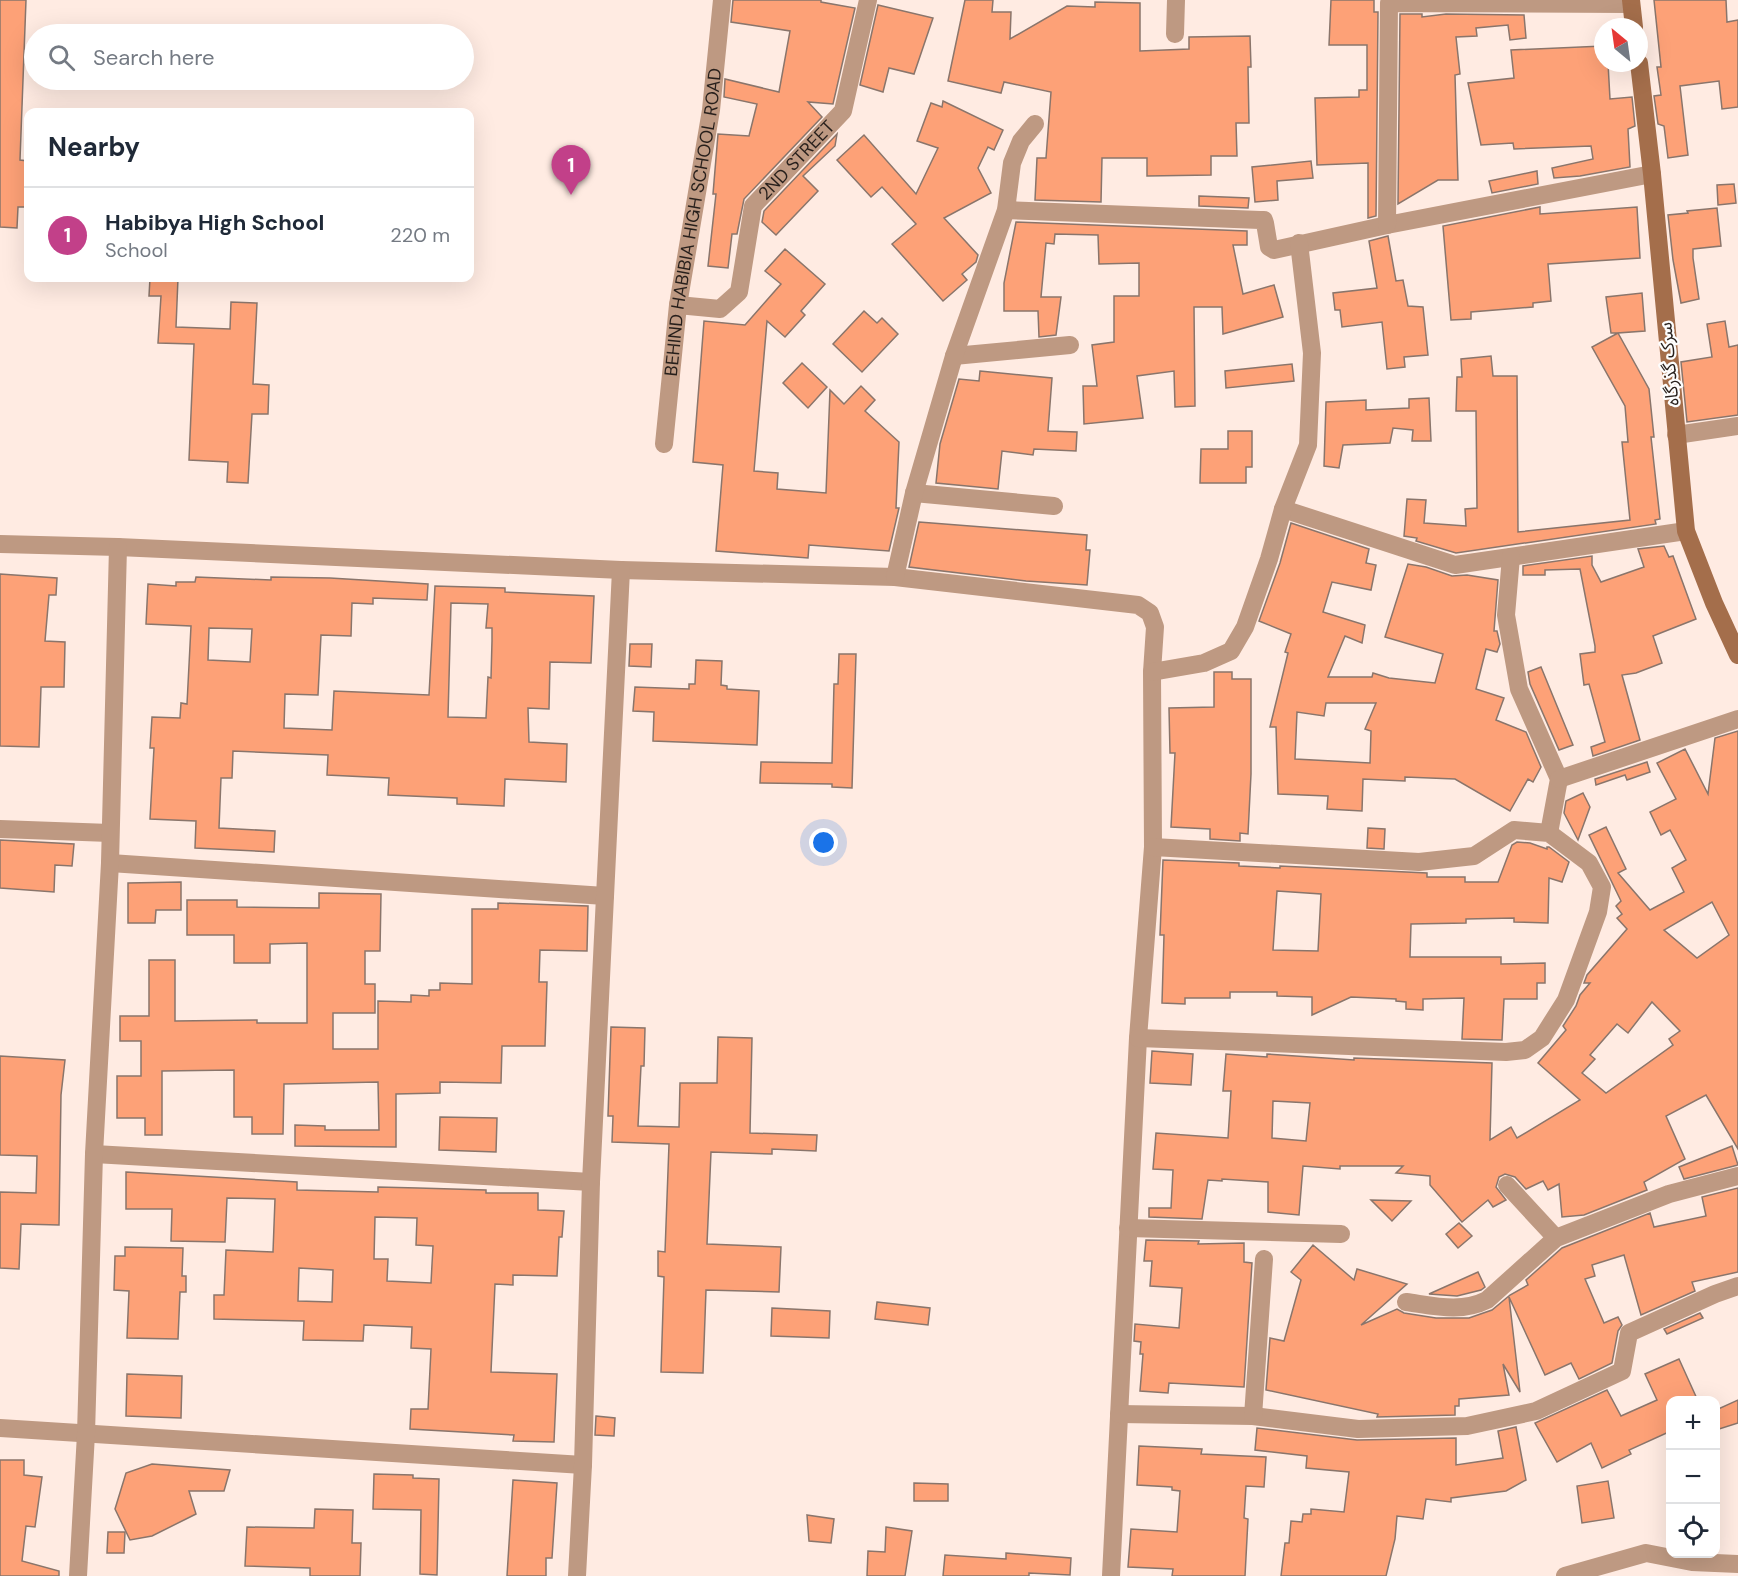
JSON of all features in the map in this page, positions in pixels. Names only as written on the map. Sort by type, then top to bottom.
[{"type":"street","name":"BEHIND HABIBIA HIGH SCHOOL ROAD","points":[[664,444],[678,305],[711,110],[722,0]]},
{"type":"street","name":"2ND STREET","points":[[678,305],[720,309],[739,292],[753,206],[843,111],[868,0]]},
{"type":"street","points":[[1175,34],[1176,0]]},
{"type":"street","points":[[1387,225],[1389,3],[1631,2],[1633,18]]},
{"type":"street","name":"سرک گذرگاه","points":[[1640,72],[1653,174],[1686,531],[1714,603],[1738,655]]},
{"type":"street","points":[[895,577],[914,493],[954,356],[1006,210],[1012,163],[1021,141],[1035,124]]},
{"type":"street","points":[[1006,210],[1264,220],[1271,250],[1387,225],[1653,174]]},
{"type":"street","points":[[1152,672],[1204,663],[1231,651],[1245,627],[1269,559],[1282,509],[1308,446],[1312,353],[1299,243]]},
{"type":"street","points":[[954,356],[1070,345]]},
{"type":"street","points":[[1676,435],[1738,426]]},
{"type":"street","points":[[914,493],[1054,506]]},
{"type":"street","points":[[1282,509],[1455,565],[1686,531]]},
{"type":"street","points":[[0,544],[118,547],[621,570],[895,577],[1138,606],[1150,614],[1155,627],[1152,672],[1153,847],[1138,1038],[1111,1576]]},
{"type":"street","points":[[78,1576],[86,1434],[94,1154],[110,862],[118,547]]},
{"type":"street","points":[[1511,557],[1506,615],[1519,689],[1559,779],[1548,833]]},
{"type":"street","points":[[577,1576],[584,1465],[591,1182],[621,570]]},
{"type":"street","points":[[1559,779],[1738,719]]},
{"type":"street","points":[[0,829],[110,833]]},
{"type":"street","points":[[1138,1038],[1506,1052],[1525,1050],[1542,1038],[1566,1000],[1598,912],[1602,887],[1589,863],[1548,833],[1514,830],[1474,856],[1419,862],[1153,847]]},
{"type":"street","points":[[110,862],[605,896]]},
{"type":"street","points":[[94,1154],[591,1182]]},
{"type":"street","points":[[1406,1302],[1454,1309],[1474,1306],[1487,1300],[1556,1238],[1669,1194],[1738,1176]]},
{"type":"street","points":[[1507,1185],[1556,1238]]},
{"type":"street","points":[[1128,1228],[1341,1234]]},
{"type":"street","points":[[1253,1416],[1264,1259]]},
{"type":"street","points":[[1119,1414],[1253,1416],[1358,1429],[1467,1426],[1536,1411],[1622,1371],[1629,1333],[1738,1286]]},
{"type":"street","points":[[0,1428],[584,1465]]},
{"type":"street","points":[[1565,1576],[1646,1552],[1692,1562],[1738,1564]]},
{"type":"building","points":[[0,0],[26,0],[20,160],[24,160],[24,207],[18,207],[17,228],[0,227]]},
{"type":"building","points":[[733,0],[821,0],[821,2],[855,8],[833,104],[808,102],[822,117],[744,199],[737,234],[732,234],[728,268],[708,266],[716,194],[713,194],[718,134],[749,136],[757,104],[724,97],[725,79],[779,92],[790,31],[731,22]]},
{"type":"building","points":[[965,0],[993,0],[992,12],[1011,12],[1010,39],[1067,6],[1095,7],[1095,2],[1140,3],[1140,51],[1189,49],[1189,37],[1250,36],[1249,123],[1236,123],[1237,156],[1211,156],[1211,175],[1147,176],[1147,158],[1102,158],[1101,202],[1035,200],[1037,158],[1046,158],[1051,92],[1004,82],[1001,93],[948,81]]},
{"type":"building","points":[[1331,0],[1374,0],[1374,12],[1378,12],[1376,216],[1368,218],[1368,163],[1317,165],[1315,98],[1359,97],[1359,90],[1367,90],[1367,45],[1329,45]]},
{"type":"building","points":[[1654,0],[1726,0],[1727,22],[1738,20],[1738,107],[1722,109],[1719,81],[1680,86],[1688,155],[1668,158],[1664,126],[1658,124],[1654,96],[1661,95],[1657,67],[1661,67]]},
{"type":"building","points":[[878,5],[933,18],[914,74],[889,68],[883,92],[860,85]]},
{"type":"building","points":[[1400,14],[1422,14],[1422,17],[1446,14],[1524,15],[1526,38],[1510,40],[1508,25],[1476,28],[1477,36],[1456,37],[1460,74],[1455,75],[1458,180],[1438,180],[1398,204]]},
{"type":"building","points":[[1594,46],[1594,72],[1608,72],[1610,99],[1632,97],[1635,126],[1628,129],[1630,167],[1554,178],[1552,168],[1593,159],[1591,146],[1514,149],[1513,143],[1481,145],[1468,83],[1514,78],[1511,50]]},
{"type":"building","points":[[943,101],[1003,130],[994,150],[988,147],[978,168],[991,193],[944,218],[978,255],[976,262],[962,274],[967,280],[943,301],[892,244],[916,224],[882,187],[871,197],[837,160],[864,135],[916,194],[938,148],[917,141],[931,103],[942,107]]},
{"type":"building","points":[[837,134],[835,146],[803,176],[818,191],[776,235],[762,222],[764,211]]},
{"type":"building","points":[[1311,161],[1313,178],[1277,181],[1278,200],[1255,202],[1252,167]]},
{"type":"building","points":[[1537,171],[1538,184],[1492,193],[1489,181]]},
{"type":"building","points":[[1734,184],[1736,203],[1718,205],[1717,185]]},
{"type":"building","points":[[1199,196],[1249,198],[1248,208],[1199,206]]},
{"type":"building","points":[[1540,207],[1540,214],[1637,207],[1640,258],[1548,264],[1551,301],[1533,303],[1533,307],[1471,312],[1471,319],[1451,320],[1443,226]]},
{"type":"building","points":[[1717,208],[1721,246],[1693,249],[1699,299],[1681,303],[1668,215]]},
{"type":"building","points":[[1016,222],[1247,231],[1247,245],[1233,245],[1243,294],[1274,285],[1283,317],[1223,334],[1222,307],[1194,307],[1195,406],[1175,407],[1174,371],[1137,376],[1143,418],[1084,424],[1083,386],[1097,386],[1092,345],[1114,342],[1114,296],[1139,296],[1139,263],[1099,264],[1098,235],[1055,234],[1054,244],[1046,243],[1041,297],[1061,297],[1056,335],[1039,337],[1038,311],[1004,311],[1004,283]]},
{"type":"building","points":[[1388,236],[1396,281],[1403,280],[1408,306],[1423,307],[1428,355],[1404,357],[1405,367],[1387,369],[1382,322],[1342,327],[1340,310],[1335,310],[1333,293],[1377,288],[1369,241]]},
{"type":"building","points":[[785,249],[825,284],[801,311],[805,315],[785,337],[767,321],[754,471],[778,473],[777,489],[826,493],[830,390],[844,404],[861,386],[875,400],[865,411],[899,442],[896,508],[899,508],[889,551],[809,545],[808,558],[716,551],[723,465],[693,462],[704,321],[745,325],[781,284],[765,271]]},
{"type":"building","points":[[150,282],[178,282],[176,327],[230,329],[231,302],[257,303],[253,384],[269,385],[268,414],[252,414],[248,483],[227,482],[228,462],[189,460],[194,344],[158,343],[161,296],[149,296]]},
{"type":"building","points":[[1642,293],[1645,331],[1611,333],[1606,297]]},
{"type":"building","points":[[864,311],[877,323],[882,318],[898,334],[862,372],[833,344]]},
{"type":"building","points":[[1725,321],[1729,347],[1738,345],[1738,415],[1687,422],[1681,362],[1712,357],[1707,324]]},
{"type":"building","points":[[1618,333],[1649,389],[1654,437],[1651,437],[1660,519],[1655,520],[1656,524],[1456,553],[1416,541],[1417,538],[1404,536],[1407,499],[1426,500],[1424,523],[1466,526],[1465,509],[1477,508],[1476,411],[1456,411],[1457,377],[1462,377],[1461,359],[1491,356],[1493,376],[1517,376],[1518,532],[1630,520],[1622,442],[1628,442],[1625,406],[1592,347]]},
{"type":"building","points":[[802,363],[827,387],[808,408],[783,383]]},
{"type":"building","points":[[1292,364],[1294,381],[1226,388],[1225,371]]},
{"type":"building","points":[[980,371],[1052,378],[1048,431],[1077,432],[1076,451],[1034,449],[1033,455],[1002,451],[998,489],[936,483],[940,444],[959,379],[979,381]]},
{"type":"building","points":[[1429,398],[1431,441],[1412,441],[1413,430],[1393,428],[1390,443],[1343,445],[1339,468],[1324,466],[1326,402],[1366,400],[1366,410],[1409,408],[1409,399]]},
{"type":"building","points":[[1228,431],[1252,431],[1252,467],[1246,467],[1246,483],[1200,483],[1201,449],[1228,449]]},
{"type":"building","points":[[919,522],[1087,535],[1086,550],[1090,550],[1087,585],[1026,581],[909,567]]},
{"type":"building","points":[[1291,523],[1369,549],[1366,563],[1376,565],[1371,590],[1332,582],[1323,612],[1365,625],[1362,643],[1345,636],[1328,677],[1372,677],[1373,673],[1389,678],[1435,683],[1443,654],[1385,637],[1408,564],[1426,567],[1452,576],[1467,575],[1498,580],[1494,631],[1497,631],[1500,644],[1497,652],[1486,649],[1476,689],[1504,698],[1496,720],[1526,732],[1541,767],[1533,782],[1528,779],[1510,811],[1455,779],[1405,777],[1405,781],[1363,779],[1362,811],[1327,809],[1328,796],[1278,794],[1276,727],[1270,727],[1288,653],[1285,652],[1291,634],[1259,621],[1280,563]],"holes":[[[1326,703],[1376,703],[1365,729],[1371,731],[1370,763],[1295,759],[1297,712],[1324,716]]]},
{"type":"building","points":[[1664,546],[1669,557],[1673,556],[1696,619],[1653,636],[1662,663],[1636,673],[1622,675],[1640,740],[1593,756],[1591,747],[1605,742],[1589,684],[1584,685],[1580,654],[1595,652],[1595,646],[1580,569],[1545,570],[1545,575],[1523,575],[1523,566],[1592,556],[1592,565],[1601,582],[1644,567],[1638,549]]},
{"type":"building","points":[[0,574],[57,578],[56,595],[49,595],[45,641],[65,642],[64,687],[41,687],[39,747],[0,746]]},
{"type":"building","points":[[196,577],[271,580],[271,577],[428,584],[427,600],[373,598],[373,604],[352,603],[351,636],[321,635],[318,695],[285,694],[284,728],[332,730],[334,691],[429,695],[435,586],[505,588],[505,592],[594,596],[591,663],[550,662],[549,709],[528,708],[529,742],[567,744],[566,782],[505,779],[504,806],[457,804],[457,798],[388,795],[389,778],[327,775],[328,755],[233,751],[232,778],[221,778],[219,828],[275,831],[274,852],[195,848],[196,821],[150,819],[154,748],[150,748],[152,717],[180,718],[181,703],[187,704],[191,626],[146,624],[148,584],[176,586],[176,582],[195,582]],"holes":[[[451,603],[488,604],[486,628],[492,628],[492,641],[491,678],[488,677],[486,718],[448,717]],[[209,628],[252,629],[250,662],[208,660]]]},
{"type":"building","points":[[630,644],[652,644],[651,667],[629,666]]},
{"type":"building","points":[[839,654],[856,654],[852,788],[832,787],[832,784],[760,783],[761,762],[832,763],[834,684],[838,684]]},
{"type":"building","points":[[696,660],[722,661],[721,685],[727,686],[727,689],[759,691],[757,745],[653,741],[654,712],[633,711],[635,687],[689,689],[689,684],[695,684]]},
{"type":"building","points":[[1541,667],[1573,745],[1559,750],[1530,684],[1528,672]]},
{"type":"building","points":[[1214,672],[1232,672],[1232,679],[1251,679],[1251,774],[1248,834],[1240,833],[1240,841],[1210,839],[1210,829],[1171,827],[1175,753],[1170,753],[1169,708],[1214,707]]},
{"type":"building","points":[[1738,731],[1738,1149],[1706,1095],[1666,1116],[1685,1159],[1644,1182],[1647,1190],[1584,1215],[1562,1217],[1559,1184],[1548,1190],[1543,1181],[1526,1189],[1515,1177],[1505,1174],[1499,1177],[1496,1187],[1506,1200],[1493,1207],[1488,1200],[1462,1222],[1430,1185],[1430,1176],[1396,1173],[1403,1166],[1340,1166],[1340,1169],[1303,1166],[1299,1215],[1268,1212],[1268,1182],[1222,1179],[1222,1181],[1208,1180],[1202,1219],[1149,1217],[1149,1208],[1171,1208],[1173,1170],[1153,1169],[1156,1133],[1228,1138],[1231,1091],[1223,1091],[1226,1054],[1492,1063],[1490,1140],[1511,1127],[1517,1138],[1580,1100],[1538,1063],[1566,1030],[1563,1026],[1580,995],[1590,983],[1584,983],[1587,975],[1627,929],[1617,918],[1622,914],[1616,906],[1621,901],[1589,835],[1606,827],[1626,869],[1618,873],[1650,910],[1684,892],[1672,868],[1686,860],[1670,830],[1661,835],[1650,812],[1676,799],[1657,763],[1685,749],[1708,794],[1715,738]],"holes":[[[1712,902],[1729,935],[1697,958],[1664,930]],[[1652,1002],[1680,1031],[1669,1039],[1673,1045],[1606,1093],[1582,1073],[1595,1059],[1590,1055],[1617,1024],[1628,1033]],[[1273,1101],[1310,1103],[1306,1141],[1272,1138]]]},
{"type":"building","points":[[1647,762],[1650,772],[1627,780],[1625,775],[1596,785],[1595,779]]},
{"type":"building","points":[[1583,793],[1590,807],[1578,840],[1564,813],[1566,801]]},
{"type":"building","points":[[1368,828],[1385,829],[1384,849],[1367,848]]},
{"type":"building","points":[[0,840],[74,844],[72,866],[55,865],[54,892],[0,888]]},
{"type":"building","points":[[1517,842],[1530,843],[1547,849],[1549,847],[1569,862],[1562,882],[1549,878],[1548,923],[1514,922],[1514,918],[1466,919],[1466,923],[1411,924],[1410,957],[1501,957],[1501,964],[1545,963],[1545,983],[1537,983],[1537,999],[1504,999],[1502,1040],[1462,1039],[1464,998],[1423,999],[1423,1010],[1406,1009],[1406,1002],[1396,1001],[1396,999],[1351,997],[1312,1015],[1312,997],[1277,996],[1277,992],[1230,992],[1230,998],[1185,998],[1185,1004],[1162,1003],[1164,935],[1160,935],[1163,860],[1239,863],[1239,866],[1427,873],[1427,877],[1465,877],[1465,882],[1498,882],[1512,845]],"holes":[[[1277,891],[1321,894],[1318,951],[1273,950]]]},
{"type":"building","points":[[181,882],[181,910],[156,910],[155,923],[128,923],[128,883]]},
{"type":"building","points":[[319,893],[381,894],[380,951],[365,951],[365,984],[375,984],[375,1013],[333,1013],[333,1049],[378,1049],[378,1001],[411,1002],[411,995],[429,996],[429,990],[440,990],[440,983],[472,984],[472,909],[498,909],[498,903],[588,906],[587,951],[540,950],[539,982],[547,982],[545,1046],[502,1046],[501,1083],[440,1082],[440,1093],[396,1094],[396,1147],[295,1146],[295,1125],[325,1126],[325,1130],[379,1130],[378,1082],[284,1084],[283,1134],[252,1134],[252,1117],[234,1117],[234,1070],[162,1071],[162,1135],[145,1135],[145,1118],[117,1118],[117,1076],[141,1076],[141,1041],[120,1041],[120,1016],[149,1016],[149,960],[175,960],[175,1021],[257,1020],[257,1023],[307,1023],[307,943],[270,944],[270,963],[234,963],[234,935],[187,935],[187,900],[237,900],[237,907],[319,908]]},
{"type":"building","points":[[611,1027],[645,1028],[638,1126],[679,1127],[680,1083],[717,1083],[718,1037],[752,1038],[750,1133],[817,1135],[816,1151],[772,1149],[772,1154],[711,1152],[707,1244],[781,1247],[779,1292],[706,1290],[703,1373],[661,1372],[664,1277],[658,1276],[658,1251],[665,1252],[669,1144],[612,1142],[613,1116],[608,1116]]},
{"type":"building","points":[[1152,1051],[1193,1054],[1191,1085],[1150,1083]]},
{"type":"building","points":[[0,1056],[65,1060],[61,1095],[59,1225],[21,1224],[19,1269],[0,1268],[0,1192],[36,1193],[37,1156],[0,1155]]},
{"type":"building","points":[[440,1117],[497,1118],[496,1152],[439,1150]]},
{"type":"building","points":[[1732,1146],[1738,1165],[1684,1179],[1679,1167]]},
{"type":"building","points":[[126,1172],[297,1182],[297,1190],[378,1192],[378,1187],[486,1190],[486,1193],[538,1193],[538,1210],[564,1211],[562,1237],[559,1237],[557,1276],[513,1275],[513,1285],[495,1284],[491,1372],[557,1374],[554,1442],[513,1441],[514,1435],[410,1429],[411,1409],[428,1409],[431,1349],[411,1348],[412,1327],[364,1325],[363,1341],[303,1340],[304,1321],[214,1319],[214,1295],[224,1295],[226,1250],[273,1252],[275,1199],[227,1198],[225,1242],[171,1241],[172,1209],[126,1209]],"holes":[[[375,1217],[417,1218],[416,1245],[433,1246],[431,1283],[387,1281],[388,1259],[374,1259]],[[299,1268],[333,1270],[332,1302],[298,1301]]]},
{"type":"building","points":[[1738,1188],[1738,1272],[1692,1282],[1695,1291],[1641,1315],[1624,1255],[1592,1265],[1595,1276],[1585,1279],[1604,1323],[1618,1317],[1622,1325],[1618,1331],[1612,1363],[1579,1379],[1571,1363],[1545,1375],[1509,1297],[1520,1392],[1503,1364],[1509,1395],[1459,1399],[1459,1406],[1455,1406],[1455,1415],[1377,1417],[1378,1414],[1266,1390],[1270,1338],[1284,1341],[1301,1280],[1291,1272],[1313,1245],[1354,1280],[1357,1269],[1407,1284],[1361,1325],[1397,1309],[1404,1313],[1436,1318],[1469,1318],[1492,1310],[1510,1295],[1528,1285],[1526,1280],[1562,1248],[1650,1213],[1654,1227],[1706,1216],[1702,1197]]},
{"type":"building","points":[[1371,1200],[1411,1201],[1392,1221]]},
{"type":"building","points":[[1459,1223],[1472,1236],[1458,1248],[1446,1234]]},
{"type":"building","points":[[1146,1240],[1199,1241],[1198,1244],[1244,1243],[1244,1262],[1252,1263],[1244,1387],[1169,1383],[1168,1393],[1140,1391],[1143,1354],[1140,1354],[1141,1342],[1134,1341],[1135,1324],[1179,1328],[1182,1288],[1150,1286],[1152,1261],[1144,1261]]},
{"type":"building","points":[[125,1247],[183,1248],[182,1276],[186,1276],[186,1292],[180,1292],[178,1339],[127,1338],[129,1291],[114,1290],[115,1256],[125,1256]]},
{"type":"building","points":[[1478,1272],[1485,1287],[1481,1290],[1457,1296],[1429,1294]]},
{"type":"building","points":[[877,1302],[930,1308],[928,1325],[875,1319]]},
{"type":"building","points":[[772,1308],[830,1311],[829,1338],[771,1336]]},
{"type":"building","points":[[1700,1313],[1703,1318],[1667,1334],[1664,1329]]},
{"type":"building","points":[[1679,1359],[1696,1396],[1666,1396],[1666,1433],[1629,1450],[1631,1454],[1602,1468],[1591,1443],[1557,1462],[1535,1423],[1607,1390],[1621,1416],[1657,1400],[1645,1374]]},
{"type":"building","points":[[127,1374],[182,1376],[181,1418],[126,1416]]},
{"type":"building","points":[[1738,1400],[1738,1423],[1720,1429],[1720,1408]]},
{"type":"building","points":[[596,1416],[615,1418],[614,1436],[595,1435]]},
{"type":"building","points":[[1516,1427],[1526,1480],[1506,1491],[1451,1498],[1451,1502],[1426,1499],[1423,1519],[1397,1516],[1395,1539],[1386,1576],[1281,1576],[1285,1543],[1289,1543],[1291,1521],[1302,1522],[1303,1514],[1311,1514],[1311,1509],[1344,1512],[1349,1472],[1306,1468],[1307,1456],[1255,1450],[1257,1428],[1357,1440],[1456,1438],[1456,1465],[1503,1458],[1498,1431]]},
{"type":"building","points":[[1139,1446],[1202,1449],[1201,1454],[1266,1457],[1264,1487],[1246,1486],[1244,1518],[1248,1519],[1245,1576],[1172,1576],[1173,1569],[1128,1567],[1131,1529],[1177,1532],[1180,1491],[1172,1490],[1172,1487],[1137,1485]]},
{"type":"building","points":[[0,1460],[24,1460],[24,1475],[42,1477],[35,1527],[26,1526],[22,1561],[59,1571],[59,1576],[0,1576]]},
{"type":"building","points":[[152,1464],[230,1470],[224,1491],[189,1491],[196,1514],[152,1536],[130,1540],[115,1509],[126,1473]]},
{"type":"building","points":[[374,1474],[413,1475],[413,1478],[439,1479],[437,1575],[420,1574],[421,1510],[373,1509]]},
{"type":"building","points":[[513,1480],[557,1483],[552,1558],[546,1558],[546,1576],[507,1576]]},
{"type":"building","points":[[1608,1481],[1614,1518],[1582,1523],[1577,1486]]},
{"type":"building","points":[[914,1483],[948,1484],[948,1501],[914,1501]]},
{"type":"building","points":[[315,1509],[353,1510],[352,1543],[361,1543],[360,1576],[310,1576],[310,1568],[245,1566],[247,1527],[314,1528]]},
{"type":"building","points":[[807,1515],[834,1519],[831,1543],[809,1541]]},
{"type":"building","points":[[886,1527],[912,1531],[905,1576],[867,1576],[868,1551],[885,1552]]},
{"type":"building","points":[[108,1532],[125,1532],[124,1553],[107,1553]]},
{"type":"building","points":[[1006,1553],[1071,1558],[1070,1575],[1029,1573],[1029,1576],[943,1576],[945,1555],[1006,1559]]},
{"type":"place","name":"Habibya High School","points":[[571,195]]}]
